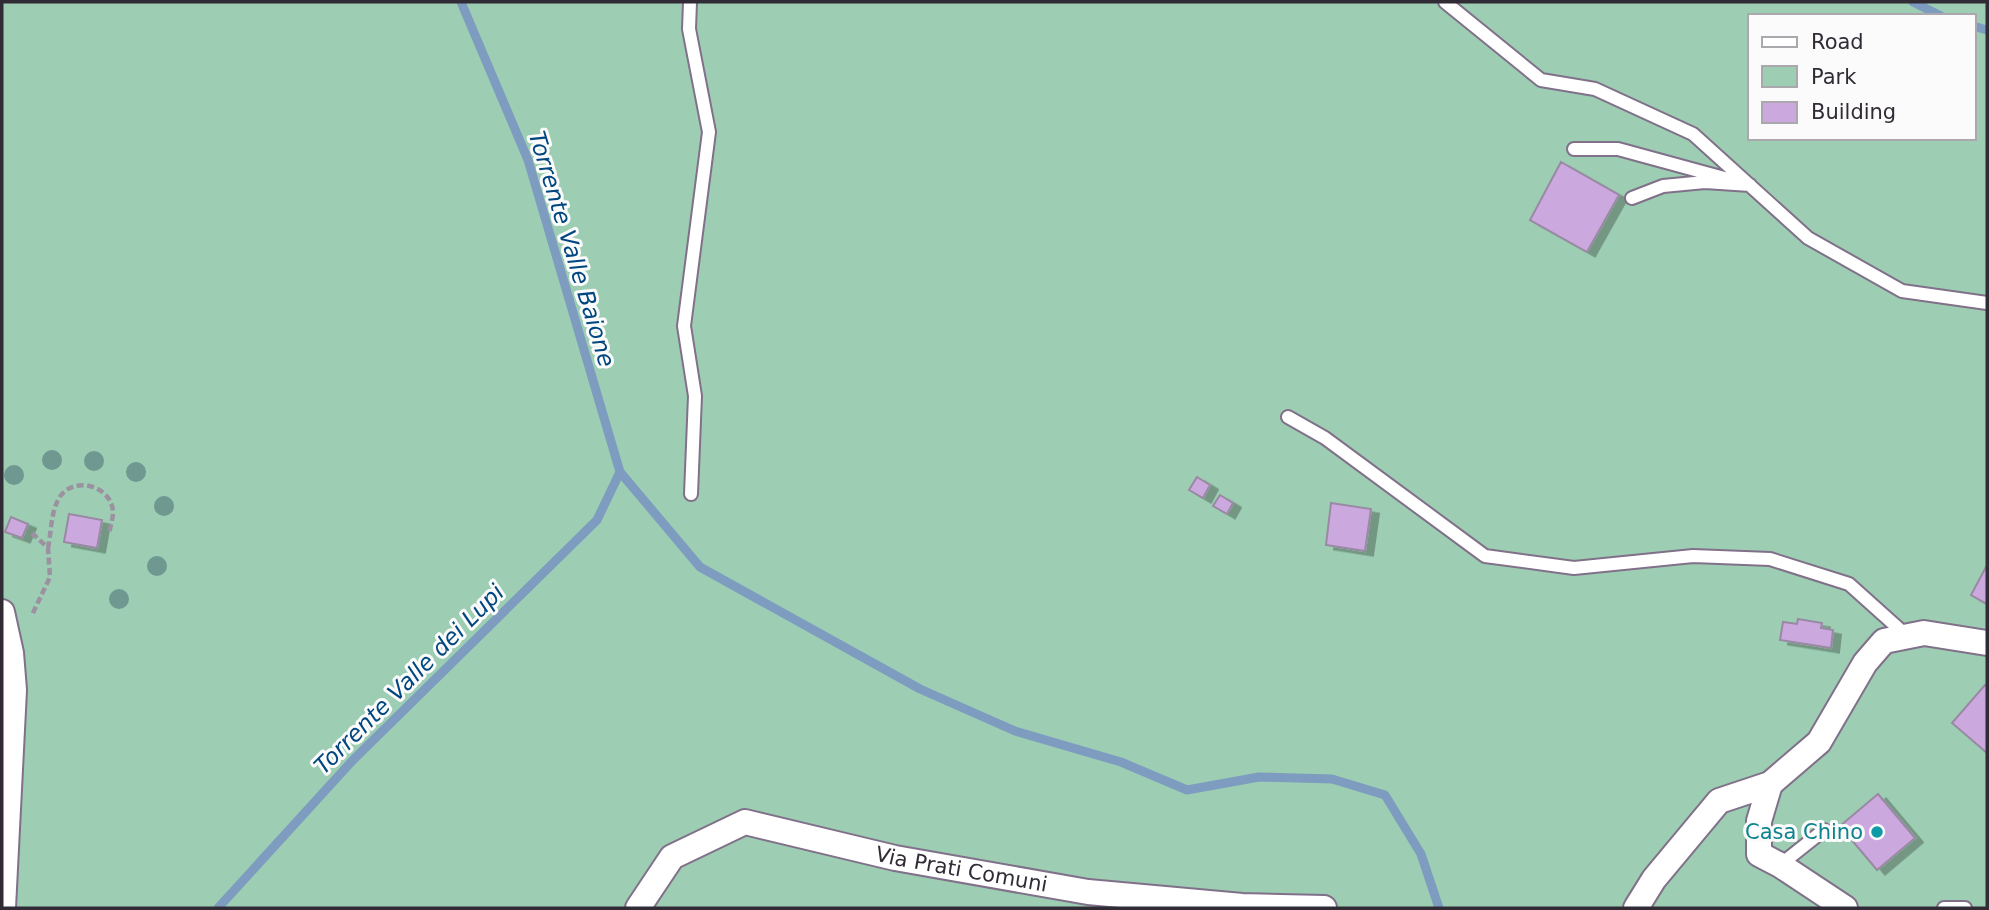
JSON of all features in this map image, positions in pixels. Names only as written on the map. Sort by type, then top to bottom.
[{"type":"street","points":[[2,612],[11,653],[14,690],[3,908]]},
{"type":"street","points":[[1636,908],[1654,879],[1719,801],[1770,784],[1819,742],[1865,663],[1884,641],[1924,633],[1987,643]]},
{"type":"street","points":[[1770,784],[1759,821],[1759,854],[1845,908]]},
{"type":"street","name":"Via Prati Comuni","points":[[638,908],[673,857],[745,822],[895,858],[1088,892],[1242,906],[1324,908]]},
{"type":"lane","points":[[690,2],[689,29],[709,132],[684,326],[695,396],[691,494]]},
{"type":"lane","points":[[1445,2],[1541,79],[1595,89],[1693,134],[1808,238],[1902,291],[1987,303]]},
{"type":"lane","points":[[1574,149],[1618,149],[1750,185]]},
{"type":"lane","points":[[1632,198],[1663,186],[1705,182],[1750,185]]},
{"type":"lane","points":[[1288,417],[1325,438],[1485,556],[1574,568],[1693,556],[1770,559],[1849,584],[1907,636]]},
{"type":"lane","points":[[1780,865],[1824,830]]},
{"type":"lane","points":[[1944,908],[1965,908]]},
{"type":"path","points":[[11,653],[50,577],[48,548],[57,501],[67,488],[83,483],[100,491],[110,501],[113,512],[109,534]]},
{"type":"path","points":[[32,533],[48,548]]},
{"type":"green space","points":[[2,2],[1987,2],[1987,908],[2,908]]},
{"type":"building","points":[[1561,162],[1619,195],[1587,252],[1530,220]]},
{"type":"building","points":[[1197,477],[1210,485],[1203,498],[1189,490]]},
{"type":"building","points":[[1220,495],[1233,503],[1227,514],[1213,506]]},
{"type":"building","points":[[1331,503],[1371,509],[1365,551],[1326,545]]},
{"type":"building","points":[[69,514],[102,520],[97,548],[64,542]]},
{"type":"building","points":[[11,517],[28,524],[22,538],[5,532]]},
{"type":"building","points":[[1987,565],[1987,604],[1971,595]]},
{"type":"building","points":[[1798,619],[1822,623],[1821,628],[1833,630],[1831,648],[1780,640],[1783,622],[1797,624]]},
{"type":"building","points":[[1985,685],[1987,687],[1987,753],[1952,723]]},
{"type":"building","name":"Casa Chino","points":[[1878,794],[1915,838],[1877,870],[1840,826]]},
{"type":"waterway","name":"Torrente Valle Baione","points":[[461,2],[528,160],[620,472],[700,567],[920,689],[1015,731],[1121,762],[1187,790],[1259,777],[1332,779],[1385,795],[1421,854],[1439,908]]},
{"type":"waterway","points":[[1913,2],[1937,14]]},
{"type":"waterway","points":[[1975,27],[1987,30]]},
{"type":"waterway","name":"Torrente Valle dei Lupi","points":[[218,908],[353,760],[597,520],[620,472]]},
{"type":"place","name":"Casa Chino","points":[[1877,832]]}]
